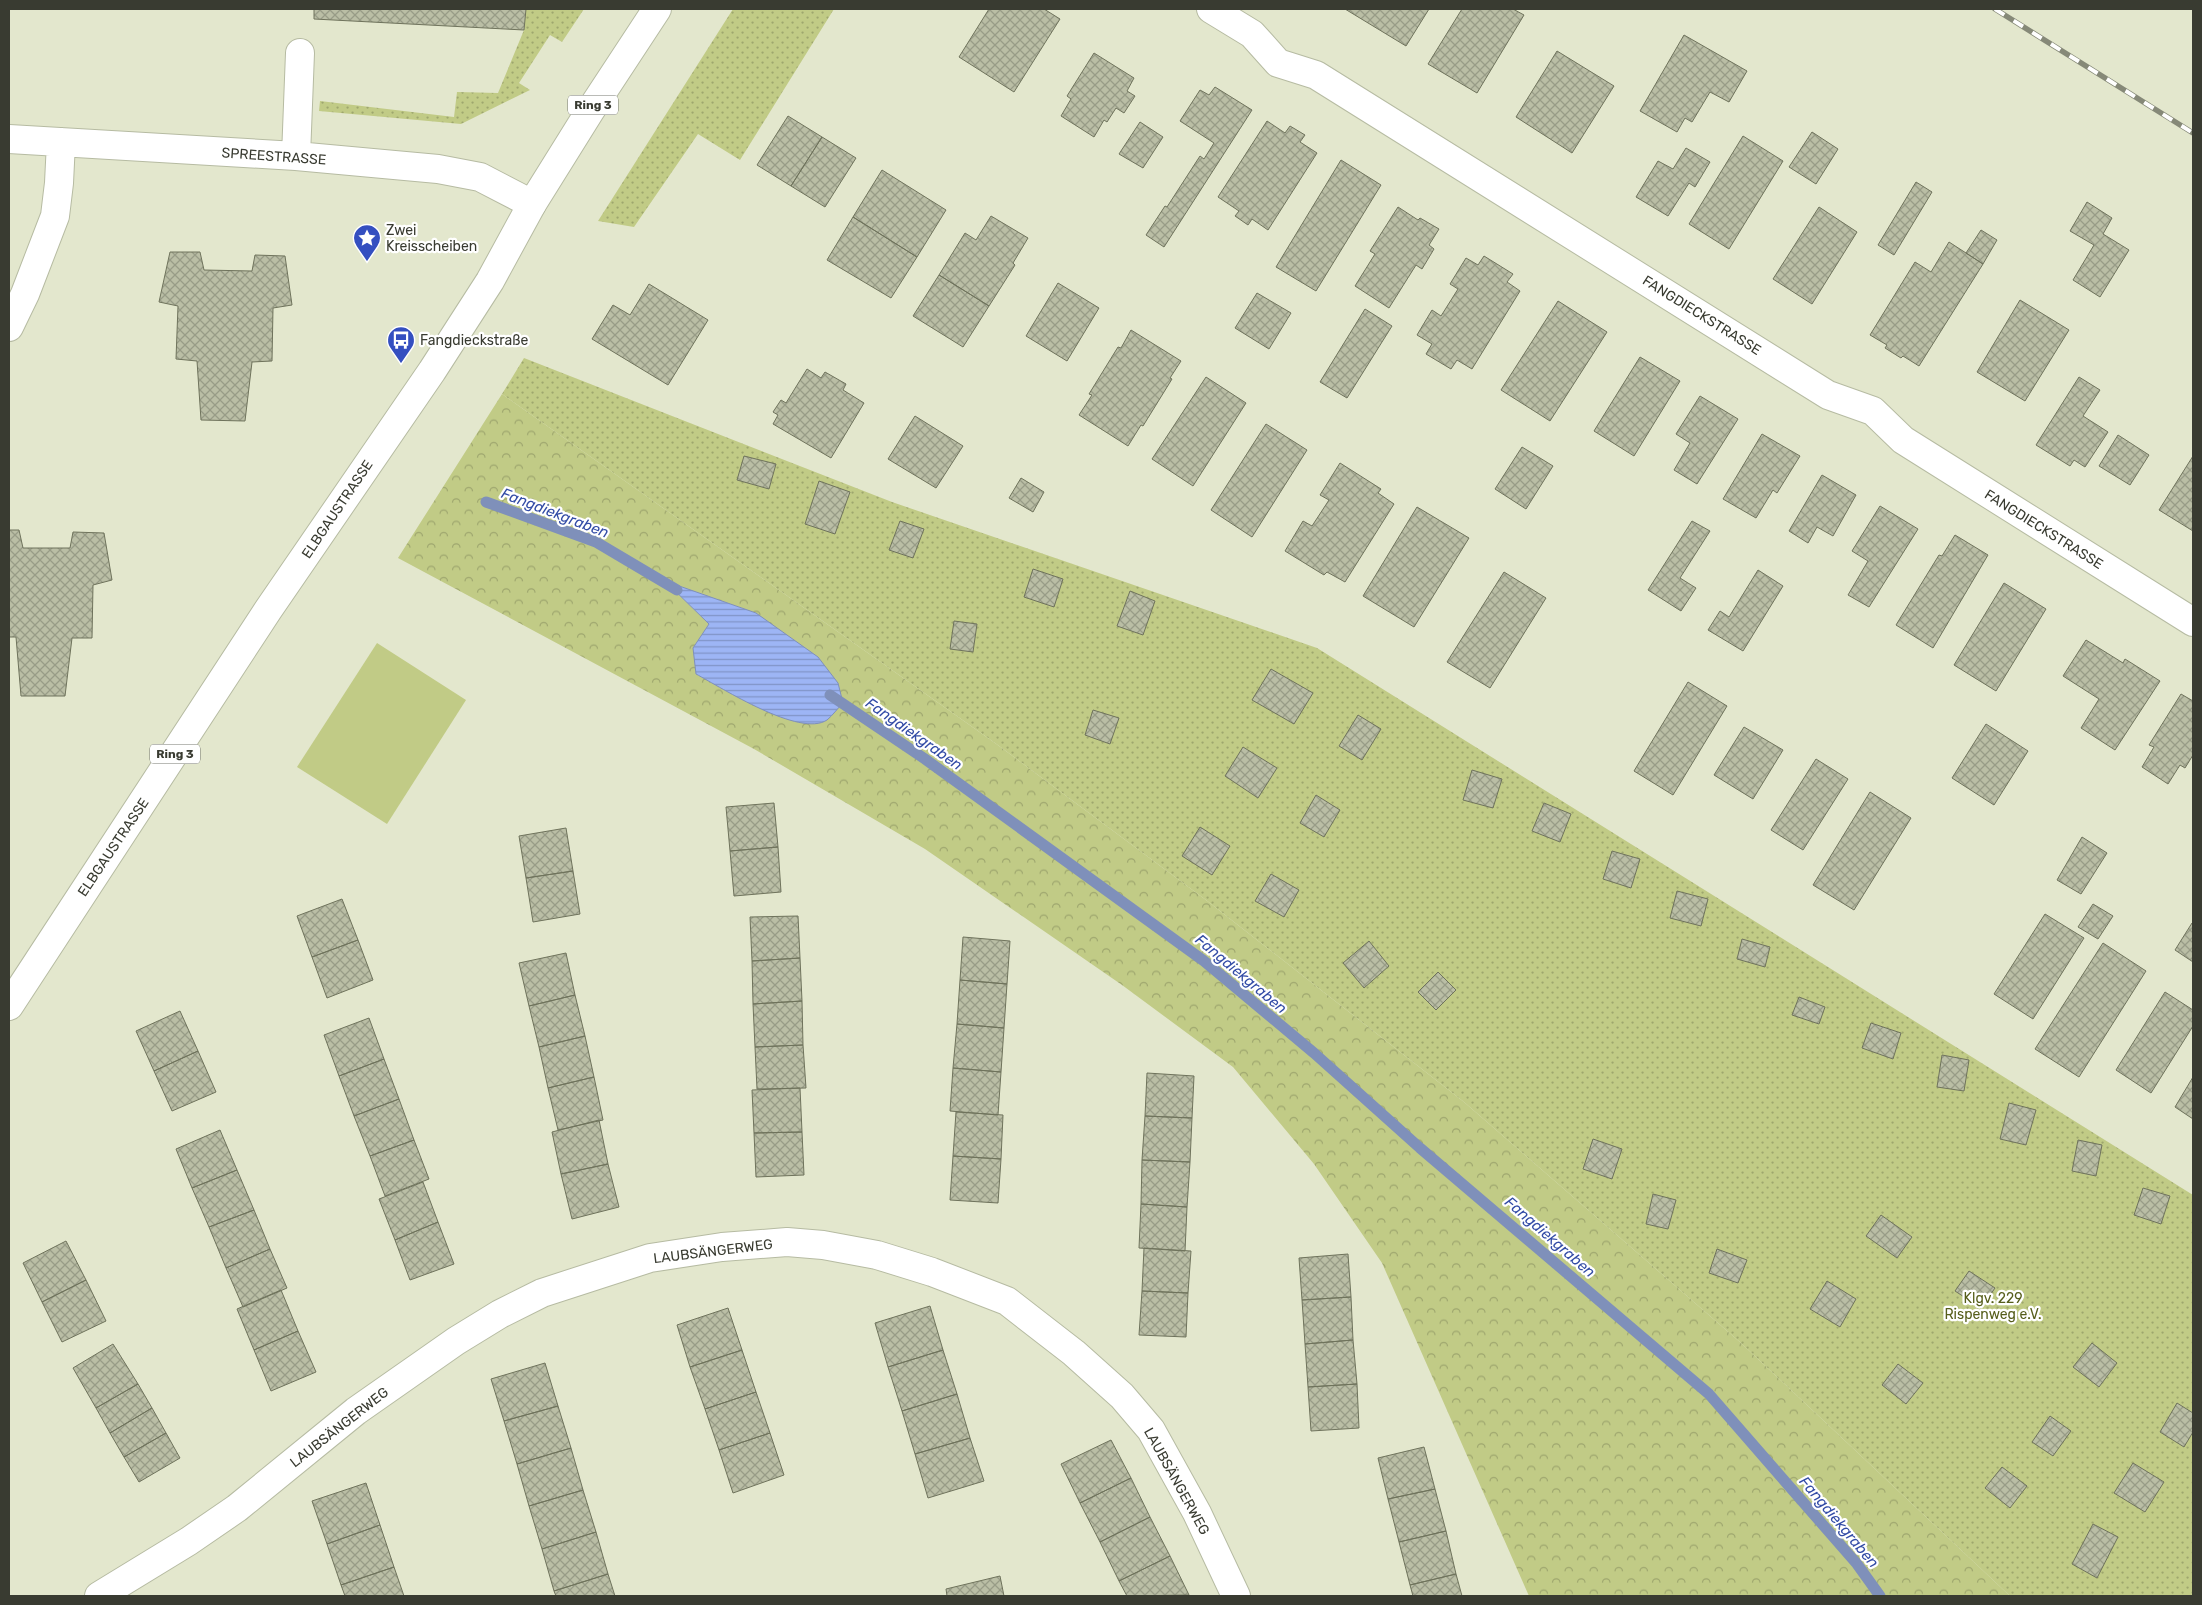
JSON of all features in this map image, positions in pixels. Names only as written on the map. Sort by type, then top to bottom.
[{"type":"street","name":"ELBGAUSTRASSE","points":[[9,1006],[268,610],[432,371],[490,281],[532,204],[657,9]]},
{"type":"street","name":"FANGDIECKSTRASSE","points":[[1211,9],[1252,34],[1278,63],[1316,75],[1828,395],[1873,411],[1903,440],[2193,622]]},
{"type":"street","points":[[296,156],[300,53]]},
{"type":"street","name":"SPREESTRASSE","points":[[9,139],[296,156],[438,169],[480,177],[532,204]]},
{"type":"street","points":[[9,327],[25,294],[54,216],[59,183],[60,142]]},
{"type":"street","name":"LAUBSÄNGERWEG","points":[[99,1596],[189,1541],[229,1513],[356,1411],[456,1341],[500,1314],[542,1293],[650,1258],[722,1247],[788,1242],[823,1245],[877,1255],[932,1272],[1007,1301],[1074,1353],[1122,1396],[1150,1430],[1197,1513],[1236,1596]]},
{"type":"green space","points":[[526,9],[584,9],[562,42],[550,35],[519,83],[530,90],[461,124],[319,111],[320,101],[454,117],[457,92],[498,93],[524,30]]},
{"type":"green space","points":[[733,9],[834,9],[740,160],[698,134],[634,227],[598,221]]},
{"type":"green space","name":"Klgv. 229 Rispenweg e.V.","points":[[524,358],[892,502],[1317,648],[2193,1195],[2193,1596],[2010,1596],[1741,1343],[1464,1102],[1206,900],[995,743],[502,394]]},
{"type":"green space","points":[[502,394],[995,743],[1206,900],[1464,1102],[1741,1343],[2010,1596],[1529,1596],[1382,1263],[1314,1164],[1233,1067],[1122,985],[925,849],[754,749],[398,558]],"holes":[[[666,582],[756,613],[693,648],[709,624]]]},
{"type":"green space","points":[[377,643],[466,700],[387,824],[297,767]]},
{"type":"water","points":[[665,581],[756,613],[818,657],[838,683],[843,703],[827,720],[815,724],[799,722],[761,709],[696,674],[693,648],[709,624]]},
{"type":"building","points":[[314,9],[526,9],[524,30],[314,19]]},
{"type":"building","points":[[989,9],[1044,9],[1060,19],[1014,92],[959,57]]},
{"type":"building","points":[[1345,9],[1429,9],[1406,46]]},
{"type":"building","points":[[1462,9],[1513,9],[1524,15],[1477,93],[1428,64]]},
{"type":"building","points":[[1684,35],[1747,71],[1729,102],[1710,92],[1692,122],[1685,118],[1677,132],[1640,111]]},
{"type":"building","points":[[1557,51],[1614,86],[1572,153],[1516,117]]},
{"type":"building","points":[[1094,53],[1134,78],[1127,91],[1135,96],[1124,113],[1116,108],[1107,122],[1104,120],[1094,137],[1061,116],[1071,99],[1067,96]]},
{"type":"building","points":[[1215,87],[1252,110],[1164,247],[1146,235],[1165,206],[1167,207],[1200,156],[1204,159],[1214,143],[1180,121],[1200,90],[1209,95]]},
{"type":"building","points":[[788,116],[822,137],[791,186],[757,165]]},
{"type":"building","points":[[1267,121],[1285,133],[1290,126],[1305,135],[1300,142],[1317,153],[1268,230],[1252,219],[1248,225],[1235,216],[1239,211],[1218,197]]},
{"type":"building","points":[[1140,122],[1163,137],[1143,168],[1119,154]]},
{"type":"building","points":[[1812,132],[1838,149],[1816,184],[1789,167]]},
{"type":"building","points":[[1743,136],[1783,161],[1729,249],[1689,224]]},
{"type":"building","points":[[822,137],[856,158],[825,207],[791,186]]},
{"type":"building","points":[[1686,148],[1710,162],[1695,187],[1689,183],[1668,216],[1636,197],[1658,161],[1673,169]]},
{"type":"building","points":[[1341,160],[1381,185],[1316,291],[1276,267]]},
{"type":"building","points":[[882,170],[946,210],[917,257],[853,217]]},
{"type":"building","points":[[1916,182],[1932,192],[1894,255],[1878,245]]},
{"type":"building","points":[[2087,202],[2112,218],[2103,234],[2129,250],[2100,297],[2073,280],[2094,245],[2070,231]]},
{"type":"building","points":[[1398,207],[1418,220],[1420,218],[1439,229],[1429,245],[1434,249],[1422,269],[1416,265],[1389,308],[1355,286],[1375,254],[1370,251]]},
{"type":"building","points":[[1819,207],[1857,232],[1812,304],[1773,279]]},
{"type":"building","points":[[991,216],[1028,238],[1013,263],[1015,265],[989,306],[939,275],[965,233],[976,240]]},
{"type":"building","points":[[853,217],[917,257],[891,298],[827,260]]},
{"type":"building","points":[[1981,230],[1997,240],[1983,264],[1966,253]]},
{"type":"building","points":[[1949,242],[1983,264],[1919,366],[1885,348],[1887,345],[1870,335],[1915,262],[1931,272]]},
{"type":"building","points":[[170,252],[200,252],[204,270],[252,271],[255,255],[285,256],[292,305],[273,308],[272,361],[252,362],[245,421],[201,420],[197,361],[176,359],[178,306],[159,302]]},
{"type":"building","points":[[1484,256],[1513,274],[1507,282],[1520,291],[1472,369],[1457,360],[1451,369],[1426,354],[1432,344],[1417,335],[1432,310],[1441,316],[1458,289],[1450,284],[1466,258],[1478,265]]},
{"type":"building","points":[[939,275],[989,306],[963,347],[913,316]]},
{"type":"building","points":[[1058,283],[1099,308],[1067,361],[1026,336]]},
{"type":"building","points":[[649,284],[708,320],[668,385],[592,339],[613,305],[630,315]]},
{"type":"building","points":[[1257,293],[1291,313],[1269,349],[1235,328]]},
{"type":"building","points":[[2020,300],[2069,330],[2025,401],[1977,372]]},
{"type":"building","points":[[1558,301],[1607,332],[1550,421],[1501,390]]},
{"type":"building","points":[[1365,309],[1392,326],[1347,398],[1320,382]]},
{"type":"building","points":[[1131,330],[1181,361],[1143,426],[1141,425],[1128,446],[1079,415],[1092,395],[1089,394],[1118,347],[1121,348]]},
{"type":"building","points":[[1640,357],[1680,381],[1634,456],[1594,431]]},
{"type":"building","points":[[807,369],[821,378],[825,372],[846,384],[843,390],[864,403],[831,458],[773,424],[778,415],[773,412],[781,400],[786,403]]},
{"type":"building","points":[[1206,377],[1246,403],[1193,486],[1152,459]]},
{"type":"building","points":[[2079,377],[2100,390],[2083,416],[2108,432],[2085,467],[2074,460],[2070,466],[2036,445]]},
{"type":"building","points":[[1700,396],[1738,419],[1697,484],[1674,470],[1690,443],[1676,434]]},
{"type":"building","points":[[915,416],[963,446],[936,488],[888,459]]},
{"type":"building","points":[[1266,424],[1307,450],[1252,537],[1211,510]]},
{"type":"building","points":[[1762,434],[1800,456],[1777,493],[1773,490],[1756,518],[1723,499]]},
{"type":"building","points":[[2118,435],[2149,455],[2130,485],[2099,466]]},
{"type":"building","points":[[1522,447],[1553,466],[1526,509],[1495,489]]},
{"type":"building","points":[[744,456],[776,464],[769,489],[737,480]]},
{"type":"building","points":[[2193,456],[2193,531],[2159,510]]},
{"type":"building","points":[[1340,463],[1381,489],[1378,493],[1394,504],[1345,582],[1327,572],[1324,575],[1285,551],[1303,521],[1312,526],[1329,500],[1320,495]]},
{"type":"building","points":[[1822,475],[1856,495],[1833,536],[1817,527],[1808,543],[1789,531]]},
{"type":"building","points":[[1021,478],[1044,492],[1033,512],[1009,498]]},
{"type":"building","points":[[819,481],[850,492],[835,534],[805,524]]},
{"type":"building","points":[[1880,506],[1918,529],[1869,607],[1848,595],[1868,561],[1852,551]]},
{"type":"building","points":[[1417,507],[1469,538],[1414,627],[1363,596]]},
{"type":"building","points":[[900,521],[924,529],[913,558],[889,550]]},
{"type":"building","points":[[1692,521],[1710,531],[1680,578],[1696,588],[1681,611],[1648,590]]},
{"type":"building","points":[[9,530],[19,530],[23,548],[70,548],[73,532],[104,533],[112,580],[93,585],[92,638],[72,638],[65,696],[21,696],[16,637],[9,637]]},
{"type":"building","points":[[1955,535],[1988,555],[1933,648],[1896,625],[1939,555],[1942,556]]},
{"type":"building","points":[[1033,569],[1063,579],[1054,607],[1024,597]]},
{"type":"building","points":[[1758,570],[1783,586],[1743,651],[1708,630],[1720,611],[1729,617]]},
{"type":"building","points":[[1504,572],[1546,598],[1490,688],[1447,662]]},
{"type":"building","points":[[2004,583],[2046,609],[1996,691],[1954,665]]},
{"type":"building","points":[[1130,591],[1155,601],[1143,635],[1117,626]]},
{"type":"building","points":[[954,621],[977,624],[973,652],[950,649]]},
{"type":"building","points":[[2086,640],[2123,663],[2125,659],[2160,681],[2115,750],[2081,728],[2099,699],[2063,676]]},
{"type":"building","points":[[1271,669],[1313,693],[1294,724],[1252,700]]},
{"type":"building","points":[[1688,682],[1727,706],[1673,795],[1634,771]]},
{"type":"building","points":[[2181,694],[2193,701],[2193,755],[2185,768],[2180,765],[2168,784],[2142,767],[2154,747],[2149,745]]},
{"type":"building","points":[[1093,710],[1119,718],[1110,744],[1085,735]]},
{"type":"building","points":[[1358,715],[1381,729],[1362,760],[1339,746]]},
{"type":"building","points":[[1986,724],[2028,751],[1994,805],[1952,778]]},
{"type":"building","points":[[1744,727],[1783,750],[1753,799],[1714,775]]},
{"type":"building","points":[[1243,747],[1277,768],[1258,798],[1225,776]]},
{"type":"building","points":[[1816,759],[1848,779],[1803,850],[1771,830]]},
{"type":"building","points":[[1472,770],[1502,779],[1493,808],[1463,800]]},
{"type":"building","points":[[1870,792],[1911,818],[1854,910],[1813,885]]},
{"type":"building","points":[[1316,795],[1340,810],[1324,837],[1300,823]]},
{"type":"building","points":[[774,803],[778,847],[730,851],[726,807]]},
{"type":"building","points":[[1544,803],[1571,814],[1560,842],[1532,831]]},
{"type":"building","points":[[1200,827],[1230,846],[1212,875],[1182,856]]},
{"type":"building","points":[[566,828],[573,871],[526,878],[519,836]]},
{"type":"building","points":[[2082,837],[2107,853],[2081,894],[2057,880]]},
{"type":"building","points":[[778,847],[781,892],[734,896],[730,851]]},
{"type":"building","points":[[1612,851],[1640,859],[1631,888],[1603,879]]},
{"type":"building","points":[[573,871],[580,914],[533,922],[526,878]]},
{"type":"building","points":[[1271,874],[1299,890],[1284,917],[1255,901]]},
{"type":"building","points":[[1677,891],[1708,899],[1701,926],[1670,918]]},
{"type":"building","points":[[342,899],[358,940],[312,957],[297,916]]},
{"type":"building","points":[[2093,904],[2113,916],[2098,939],[2078,927]]},
{"type":"building","points":[[2045,914],[2084,938],[2033,1019],[1994,994]]},
{"type":"building","points":[[798,916],[800,958],[752,961],[750,917]]},
{"type":"building","points":[[2193,924],[2193,962],[2175,950]]},
{"type":"building","points":[[963,937],[1010,941],[1007,984],[960,980]]},
{"type":"building","points":[[1742,939],[1770,947],[1765,967],[1737,959]]},
{"type":"building","points":[[358,940],[373,980],[327,998],[312,957]]},
{"type":"building","points":[[1369,941],[1389,966],[1364,988],[1343,963]]},
{"type":"building","points":[[2103,943],[2146,971],[2079,1077],[2035,1049]]},
{"type":"building","points":[[566,953],[575,995],[529,1006],[519,963]]},
{"type":"building","points":[[800,958],[802,1001],[753,1004],[752,961]]},
{"type":"building","points":[[1438,972],[1456,990],[1436,1010],[1418,992]]},
{"type":"building","points":[[960,980],[1007,984],[1004,1028],[957,1024]]},
{"type":"building","points":[[2165,992],[2193,1010],[2193,1026],[2151,1093],[2116,1070]]},
{"type":"building","points":[[575,995],[585,1036],[539,1047],[529,1006]]},
{"type":"building","points":[[1799,997],[1825,1007],[1819,1024],[1792,1015]]},
{"type":"building","points":[[802,1001],[803,1045],[755,1047],[753,1004]]},
{"type":"building","points":[[180,1011],[198,1051],[154,1071],[136,1031]]},
{"type":"building","points":[[369,1018],[384,1059],[339,1076],[324,1035]]},
{"type":"building","points":[[1871,1023],[1901,1033],[1893,1059],[1862,1048]]},
{"type":"building","points":[[957,1024],[1004,1028],[1001,1072],[953,1068]]},
{"type":"building","points":[[585,1036],[594,1077],[548,1088],[539,1047]]},
{"type":"building","points":[[803,1045],[806,1088],[757,1089],[755,1047]]},
{"type":"building","points":[[198,1051],[216,1092],[172,1111],[154,1071]]},
{"type":"building","points":[[1942,1055],[1969,1060],[1964,1091],[1937,1087]]},
{"type":"building","points":[[384,1059],[399,1099],[354,1116],[339,1076]]},
{"type":"building","points":[[953,1068],[1001,1072],[998,1115],[950,1111]]},
{"type":"building","points":[[1147,1073],[1194,1076],[1192,1118],[1145,1116]]},
{"type":"building","points":[[594,1077],[603,1120],[558,1130],[548,1088]]},
{"type":"building","points":[[2193,1077],[2193,1119],[2175,1107]]},
{"type":"building","points":[[800,1088],[802,1132],[754,1133],[752,1090]]},
{"type":"building","points":[[399,1099],[414,1140],[370,1156],[354,1116]]},
{"type":"building","points":[[2009,1103],[2036,1110],[2026,1145],[2000,1139]]},
{"type":"building","points":[[956,1112],[1003,1115],[1001,1159],[953,1156]]},
{"type":"building","points":[[1145,1116],[1192,1118],[1190,1162],[1142,1160]]},
{"type":"building","points":[[599,1120],[608,1164],[561,1174],[552,1132]]},
{"type":"building","points":[[220,1130],[237,1170],[192,1188],[176,1149]]},
{"type":"building","points":[[802,1132],[804,1175],[756,1177],[754,1133]]},
{"type":"building","points":[[1593,1139],[1622,1149],[1612,1179],[1583,1169]]},
{"type":"building","points":[[414,1140],[429,1179],[385,1196],[370,1156]]},
{"type":"building","points":[[2078,1140],[2102,1145],[2096,1176],[2072,1171]]},
{"type":"building","points":[[953,1156],[1001,1159],[998,1203],[950,1200]]},
{"type":"building","points":[[1142,1160],[1190,1162],[1187,1207],[1141,1204]]},
{"type":"building","points":[[608,1164],[619,1207],[572,1219],[561,1174]]},
{"type":"building","points":[[237,1170],[254,1210],[209,1227],[192,1188]]},
{"type":"building","points":[[423,1182],[438,1222],[395,1240],[379,1199]]},
{"type":"building","points":[[2143,1188],[2170,1196],[2161,1224],[2134,1215]]},
{"type":"building","points":[[1653,1194],[1676,1200],[1668,1229],[1646,1224]]},
{"type":"building","points":[[1141,1204],[1187,1207],[1185,1251],[1139,1248]]},
{"type":"building","points":[[254,1210],[270,1249],[226,1268],[209,1227]]},
{"type":"building","points":[[1881,1215],[1912,1237],[1897,1258],[1866,1236]]},
{"type":"building","points":[[438,1222],[454,1264],[410,1280],[395,1240]]},
{"type":"building","points":[[66,1241],[86,1280],[42,1302],[23,1263]]},
{"type":"building","points":[[1144,1248],[1191,1251],[1188,1293],[1142,1291]]},
{"type":"building","points":[[270,1249],[287,1288],[243,1307],[226,1268]]},
{"type":"building","points":[[1717,1249],[1747,1260],[1738,1283],[1709,1273]]},
{"type":"building","points":[[1348,1254],[1351,1297],[1302,1300],[1299,1258]]},
{"type":"building","points":[[1969,1271],[1995,1288],[1981,1308],[1955,1291]]},
{"type":"building","points":[[86,1280],[106,1321],[62,1342],[42,1302]]},
{"type":"building","points":[[1827,1281],[1856,1299],[1840,1327],[1810,1309]]},
{"type":"building","points":[[281,1290],[298,1331],[254,1350],[237,1309]]},
{"type":"building","points":[[1142,1291],[1188,1293],[1186,1337],[1139,1335]]},
{"type":"building","points":[[1351,1297],[1353,1340],[1305,1344],[1302,1300]]},
{"type":"building","points":[[930,1306],[943,1350],[888,1367],[875,1323]]},
{"type":"building","points":[[728,1308],[742,1350],[690,1367],[677,1325]]},
{"type":"building","points":[[298,1331],[316,1372],[271,1391],[254,1350]]},
{"type":"building","points":[[1353,1340],[1357,1384],[1308,1387],[1305,1344]]},
{"type":"building","points":[[2092,1343],[2117,1363],[2099,1387],[2073,1367]]},
{"type":"building","points":[[113,1344],[138,1384],[96,1408],[73,1368]]},
{"type":"building","points":[[742,1350],[756,1392],[705,1409],[690,1367]]},
{"type":"building","points":[[943,1350],[957,1394],[902,1411],[888,1367]]},
{"type":"building","points":[[545,1363],[558,1406],[504,1421],[491,1379]]},
{"type":"building","points":[[1898,1364],[1923,1383],[1906,1404],[1882,1385]]},
{"type":"building","points":[[138,1384],[152,1408],[110,1433],[96,1408]]},
{"type":"building","points":[[1357,1384],[1359,1428],[1311,1431],[1308,1387]]},
{"type":"building","points":[[756,1392],[770,1433],[719,1450],[705,1409]]},
{"type":"building","points":[[957,1394],[970,1438],[915,1454],[902,1411]]},
{"type":"building","points":[[2177,1403],[2193,1413],[2193,1432],[2184,1447],[2160,1432]]},
{"type":"building","points":[[558,1406],[571,1448],[517,1464],[504,1421]]},
{"type":"building","points":[[152,1408],[166,1433],[124,1457],[110,1433]]},
{"type":"building","points":[[2050,1416],[2071,1431],[2053,1456],[2032,1442]]},
{"type":"building","points":[[166,1433],[180,1458],[139,1482],[124,1457]]},
{"type":"building","points":[[770,1433],[784,1475],[733,1493],[719,1450]]},
{"type":"building","points":[[970,1438],[984,1481],[928,1498],[915,1454]]},
{"type":"building","points":[[1111,1440],[1131,1478],[1080,1503],[1061,1464]]},
{"type":"building","points":[[1424,1447],[1435,1489],[1388,1499],[1378,1458]]},
{"type":"building","points":[[571,1448],[583,1490],[529,1506],[517,1464]]},
{"type":"building","points":[[2133,1463],[2164,1482],[2145,1512],[2114,1493]]},
{"type":"building","points":[[2002,1467],[2027,1486],[2010,1508],[1985,1488]]},
{"type":"building","points":[[1131,1478],[1150,1517],[1100,1542],[1080,1503]]},
{"type":"building","points":[[366,1483],[380,1525],[327,1544],[312,1501]]},
{"type":"building","points":[[1435,1489],[1446,1531],[1399,1542],[1388,1499]]},
{"type":"building","points":[[583,1490],[596,1532],[542,1549],[529,1506]]},
{"type":"building","points":[[1150,1517],[1170,1556],[1119,1581],[1100,1542]]},
{"type":"building","points":[[2093,1524],[2118,1537],[2097,1578],[2072,1564]]},
{"type":"building","points":[[380,1525],[394,1567],[341,1585],[327,1544]]},
{"type":"building","points":[[1446,1531],[1456,1574],[1410,1585],[1399,1542]]},
{"type":"building","points":[[596,1532],[608,1574],[554,1591],[542,1549]]},
{"type":"building","points":[[1170,1556],[1189,1595],[1127,1596],[1119,1581]]},
{"type":"building","points":[[394,1567],[404,1596],[345,1596],[341,1585]]},
{"type":"building","points":[[608,1574],[615,1596],[556,1596],[554,1591]]},
{"type":"building","points":[[1456,1574],[1462,1596],[1413,1596],[1410,1585]]},
{"type":"building","points":[[1000,1576],[1004,1596],[947,1596],[946,1589]]},
{"type":"waterway","name":"Fangdiekgraben","points":[[486,502],[596,542],[677,590]]},
{"type":"waterway","name":"Fangdiekgraben","points":[[830,695],[925,759],[1204,961],[1314,1053],[1420,1148],[1709,1394],[1857,1564],[1880,1596]]},
{"type":"railway","points":[[1995,9],[2193,133]]},
{"type":"place","name":"Zwei Kreisscheiben","points":[[367,262]]},
{"type":"place","name":"Fangdieckstraße","points":[[401,364]]}]
